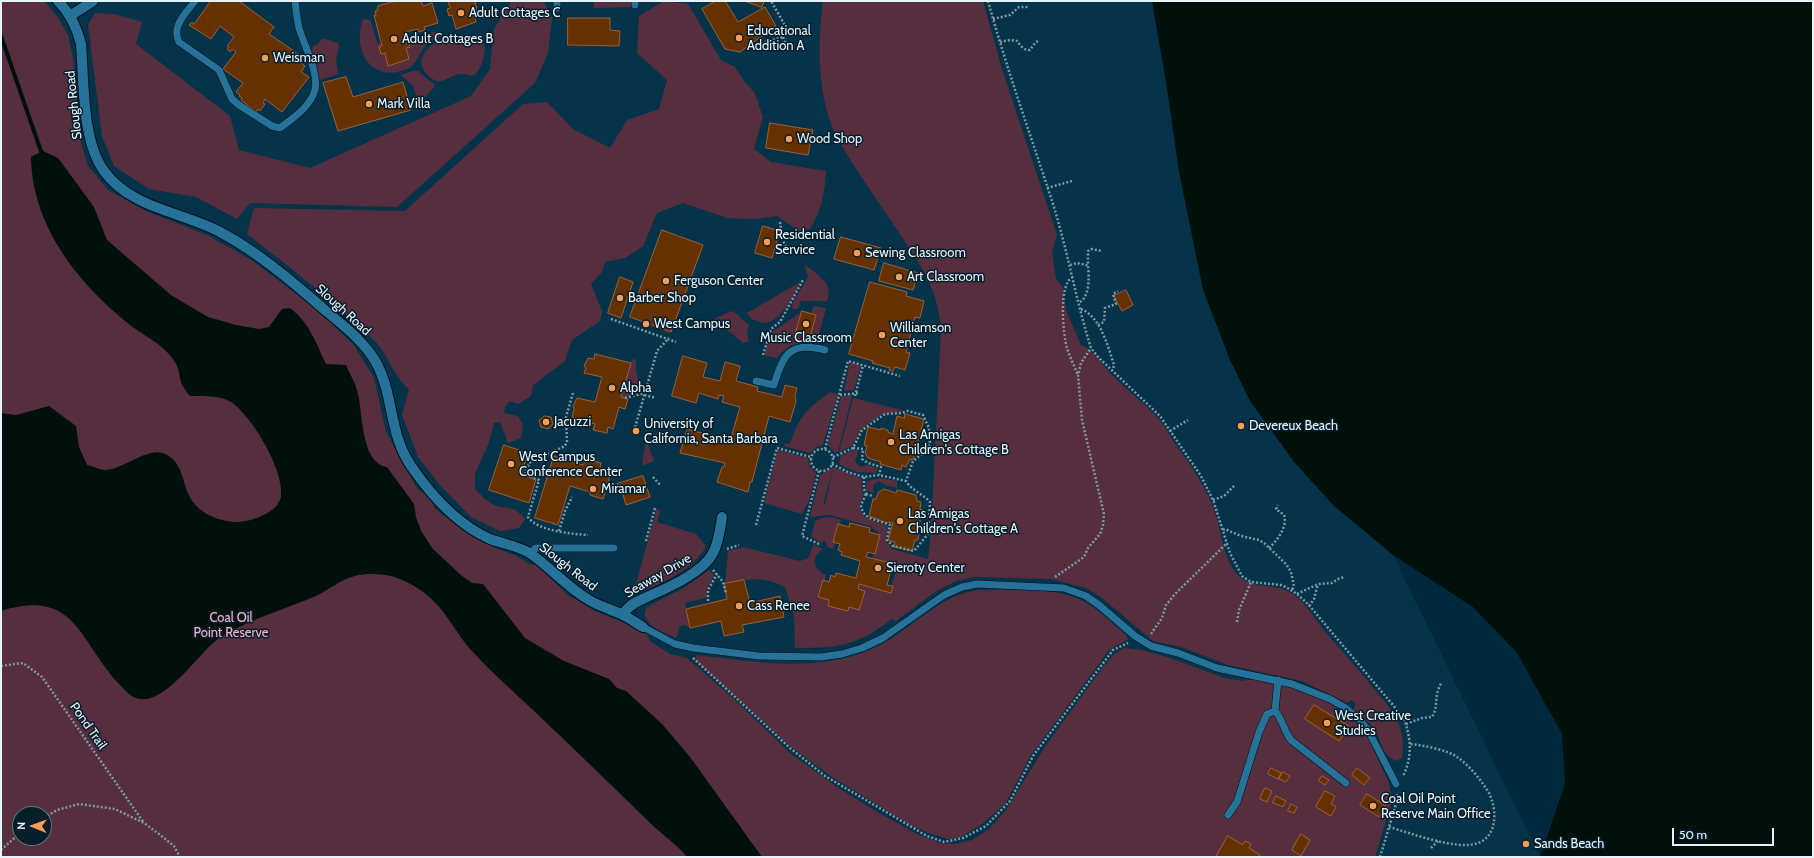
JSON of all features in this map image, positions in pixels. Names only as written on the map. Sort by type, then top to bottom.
[{"type":"street","name":"Slough Road","points":[[58,1],[70,16],[81,44],[88,132],[98,162],[105,173],[117,185],[146,203],[193,219],[240,243],[324,309],[357,338],[367,350],[382,375],[395,432],[402,451],[412,466],[448,510],[465,525],[479,534],[530,553],[587,599],[623,615],[643,627]]},
{"type":"street","points":[[70,16],[93,1]]},
{"type":"street","name":"Seaway Drive","points":[[623,615],[630,604],[679,582],[705,564],[713,554],[716,547],[722,517]]},
{"type":"lane","points":[[195,1],[176,29],[176,37],[179,42],[219,70],[232,99],[239,105],[272,126],[280,128],[297,115],[311,100],[315,90],[315,79],[299,28],[295,1]]},
{"type":"lane","points":[[756,381],[774,385],[782,360],[794,348],[803,346],[825,350]]},
{"type":"lane","points":[[530,553],[536,548],[614,548]]},
{"type":"lane","points":[[643,627],[668,641],[693,648],[759,656],[821,657],[842,654],[883,638],[944,595],[962,587],[977,584],[1052,586],[1075,591],[1099,605],[1145,643],[1178,653],[1217,668],[1235,673],[1278,680],[1312,691],[1344,707],[1359,719],[1375,742],[1396,784]]},
{"type":"lane","points":[[1278,680],[1275,711],[1291,740],[1346,784]]},
{"type":"lane","points":[[1228,815],[1237,802],[1259,732],[1267,714],[1275,711]]},
{"type":"path","points":[[771,1],[786,27],[783,37],[787,48]]},
{"type":"path","points":[[988,1],[1070,265],[1091,348],[1113,371],[1151,406],[1170,431],[1200,476],[1213,500],[1230,553],[1242,576],[1251,582],[1281,585],[1298,594],[1403,717],[1409,731],[1409,759],[1405,771],[1396,784],[1397,801],[1380,857]]},
{"type":"path","points":[[993,19],[1010,15],[1019,8],[1028,6]]},
{"type":"path","points":[[765,42],[783,37]]},
{"type":"path","points":[[1000,42],[1010,40],[1017,41],[1027,51],[1030,50],[1038,41]]},
{"type":"path","points":[[1047,188],[1072,181]]},
{"type":"path","points":[[780,222],[782,238],[789,252]]},
{"type":"path","points":[[1080,302],[1085,297],[1086,292],[1088,251],[1091,249],[1102,250]]},
{"type":"path","points":[[1070,265],[1077,263],[1088,265]]},
{"type":"path","points":[[1053,581],[1057,576],[1084,558],[1088,548],[1100,534],[1104,514],[1094,466],[1088,451],[1082,420],[1078,375],[1065,338],[1063,308],[1067,282],[1073,277]]},
{"type":"path","points":[[763,355],[770,329],[780,322],[803,280]]},
{"type":"path","points":[[1098,325],[1104,322],[1105,308],[1116,304],[1112,296],[1118,290]]},
{"type":"path","points":[[1081,309],[1089,314],[1098,325],[1114,365],[1113,371]]},
{"type":"path","points":[[611,319],[669,338],[676,342]]},
{"type":"path","points":[[634,431],[656,351],[669,338]]},
{"type":"path","points":[[1078,375],[1081,363],[1091,348]]},
{"type":"path","points":[[825,449],[848,361],[900,376]]},
{"type":"path","points":[[840,395],[857,394],[864,365]]},
{"type":"path","points":[[573,393],[566,417],[567,442],[565,446],[529,462],[525,475],[539,480],[528,517],[531,522],[559,531],[588,536]]},
{"type":"path","points":[[625,398],[633,395],[644,394],[656,398]]},
{"type":"path","points":[[853,448],[862,430],[885,414],[908,411],[923,415],[929,428],[930,444],[927,450],[913,460],[906,481]]},
{"type":"path","points":[[1170,431],[1188,420]]},
{"type":"path","points":[[756,525],[777,448],[811,457]]},
{"type":"path","points":[[833,457],[853,448],[863,449],[862,458],[864,461],[881,467],[879,475]]},
{"type":"path","points":[[825,449],[818,450],[811,457],[811,464],[819,471],[826,471],[832,464],[833,457]]},
{"type":"path","points":[[825,449],[833,457]]},
{"type":"path","points":[[832,464],[848,472],[864,477],[879,475],[906,481],[909,486],[922,494],[930,502],[928,534],[914,552],[892,546],[888,540],[890,525],[868,518],[864,514],[861,505],[866,494],[864,489],[864,477]]},
{"type":"path","points":[[819,471],[802,536],[821,545]]},
{"type":"path","points":[[653,477],[661,486]]},
{"type":"path","points":[[1213,500],[1224,496],[1235,485]]},
{"type":"path","points":[[866,494],[873,496]]},
{"type":"path","points":[[559,531],[565,511],[572,497]]},
{"type":"path","points":[[1269,548],[1275,543],[1285,522],[1284,515],[1276,509],[1278,505]]},
{"type":"path","points":[[646,541],[655,508]]},
{"type":"path","points":[[1223,530],[1225,529],[1241,536],[1259,540],[1269,548],[1286,564],[1291,572],[1294,586],[1292,590]]},
{"type":"path","points":[[1145,643],[1162,618],[1166,605],[1175,594],[1227,543]]},
{"type":"path","points":[[723,550],[739,545]]},
{"type":"path","points":[[711,568],[723,582],[726,593]]},
{"type":"path","points":[[708,601],[708,590],[717,574]]},
{"type":"path","points":[[1298,594],[1318,584],[1344,578]]},
{"type":"path","points":[[1238,622],[1239,610],[1251,582]]},
{"type":"path","points":[[1309,606],[1314,599],[1318,584]]},
{"type":"path","points":[[692,656],[694,660],[773,733],[825,776],[927,836],[944,842],[963,838],[986,826],[1010,801],[1033,756],[1113,650],[1130,642],[1135,636]]},
{"type":"path","name":"Pond Trail","points":[[1,666],[23,663],[42,677],[144,824]]},
{"type":"path","points":[[1406,724],[1422,718],[1432,717],[1434,713],[1437,691],[1442,682]]},
{"type":"path","points":[[1389,827],[1438,841],[1466,845],[1478,844],[1485,840],[1492,832],[1494,826],[1493,807],[1490,795],[1481,782],[1457,756],[1410,744]]},
{"type":"path","points":[[52,813],[56,810],[79,804],[115,809],[144,824],[174,846],[180,857]]},
{"type":"path","points":[[1,850],[12,840]]},
{"type":"path","points":[[1431,848],[1437,844],[1438,841]]},
{"type":"shaded area","name":"University of California, Santa Barbara","points":[[1,1],[1152,1],[1167,88],[1179,172],[1230,360],[1250,401],[1294,462],[1393,555],[1540,857],[1,857]]},
{"type":"shaded area","points":[[1152,1],[1813,1],[1813,857],[1540,857],[1565,784],[1562,734],[1517,653],[1473,607],[1393,555],[1334,506],[1294,462],[1250,401],[1230,360],[1203,290],[1179,172],[1167,88]]},
{"type":"shaded area","points":[[43,151],[58,158],[94,207],[107,240],[171,295],[208,317],[236,325],[259,329],[269,327],[282,309],[290,308],[297,314],[307,326],[326,364],[346,365],[357,390],[365,436],[372,457],[378,464],[387,467],[414,504],[416,517],[421,531],[433,549],[462,576],[472,583],[483,584],[525,638],[564,661],[609,679],[617,688],[626,691],[662,724],[690,757],[762,857],[687,857],[469,648],[433,600],[411,584],[394,577],[370,574],[350,577],[316,596],[245,624],[222,636],[213,643],[172,685],[162,693],[151,698],[140,699],[131,695],[119,684],[73,622],[60,612],[45,607],[26,606],[1,611],[1,413],[16,415],[49,406],[76,426],[79,447],[87,465],[101,469],[112,469],[153,453],[160,452],[167,455],[172,458],[178,466],[187,491],[194,504],[212,517],[234,522],[255,519],[269,512],[275,507],[281,496],[281,485],[277,472],[265,444],[257,431],[239,409],[231,402],[222,398],[211,396],[190,396],[182,384],[178,368],[173,359],[161,346],[134,328],[114,312],[78,275],[63,254],[50,231],[40,208],[34,183],[31,157]]},
{"type":"green space","name":"Coal Oil Point Reserve","points":[[1,1],[44,1],[57,16],[68,35],[73,58],[80,140],[88,166],[108,190],[146,211],[207,235],[253,261],[317,310],[353,344],[374,378],[386,432],[417,488],[432,500],[434,507],[443,516],[452,518],[453,522],[495,548],[517,556],[529,564],[542,566],[547,575],[570,597],[576,599],[593,610],[631,626],[645,630],[650,641],[670,654],[687,658],[735,700],[790,753],[834,785],[874,810],[919,835],[943,844],[954,844],[972,840],[989,829],[1006,810],[1046,745],[1103,667],[1114,654],[1124,648],[1142,650],[1167,657],[1225,678],[1242,681],[1254,679],[1294,688],[1318,696],[1341,711],[1357,724],[1367,736],[1389,783],[1392,801],[1375,857],[1,857]]},
{"type":"green space","points":[[511,1],[544,1],[552,18],[548,53],[535,83],[397,207],[250,203],[237,219],[196,197],[149,189],[114,166],[102,136],[88,25],[95,13],[114,14],[142,22],[136,44],[230,116],[239,150],[310,168],[471,96],[490,69],[494,29]]},
{"type":"green space","points":[[594,1],[631,1],[631,7],[593,8]]},
{"type":"green space","points":[[664,1],[688,4],[721,60],[735,67],[744,81],[754,92],[763,117],[754,149],[771,162],[826,171],[825,187],[820,209],[810,229],[799,231],[777,216],[755,219],[727,218],[683,203],[657,213],[643,246],[625,258],[605,262],[602,272],[591,284],[602,311],[600,321],[572,340],[565,361],[533,385],[531,396],[518,404],[510,401],[505,407],[504,413],[518,416],[523,425],[521,438],[508,443],[500,422],[494,423],[489,442],[475,474],[475,489],[491,503],[515,510],[525,519],[519,528],[500,531],[471,517],[439,484],[418,457],[402,415],[409,389],[403,384],[374,340],[328,298],[247,234],[254,208],[405,211],[523,104],[547,102],[573,129],[610,148],[627,120],[659,109],[667,80],[637,53],[639,16]]},
{"type":"green space","points":[[823,1],[983,1],[1002,69],[1057,235],[1052,252],[1056,279],[1062,286],[1066,310],[1081,345],[1094,354],[1113,376],[1160,420],[1195,473],[1209,498],[1216,515],[1224,549],[1235,572],[1248,582],[1286,590],[1298,598],[1388,705],[1400,726],[1403,744],[1402,758],[1397,761],[1386,754],[1375,730],[1353,709],[1356,705],[1352,700],[1347,703],[1302,681],[1228,665],[1181,647],[1153,641],[1102,598],[1086,588],[1051,579],[974,577],[956,581],[935,592],[896,621],[892,619],[868,635],[846,644],[810,648],[795,648],[794,616],[785,587],[777,583],[755,579],[725,585],[728,551],[743,547],[800,561],[808,558],[814,544],[823,549],[816,556],[815,563],[818,570],[826,575],[820,596],[856,590],[858,583],[890,591],[897,566],[872,560],[879,533],[870,526],[830,515],[810,517],[820,475],[833,468],[860,478],[864,495],[860,502],[861,513],[870,520],[888,526],[886,541],[892,549],[928,559],[931,531],[941,331],[940,317],[929,281],[917,260],[839,141],[832,125],[826,108],[820,72],[820,36]],"holes":[[[833,468],[825,505],[823,505]]]},
{"type":"green space","points":[[363,19],[370,20],[378,44],[425,36],[432,32],[442,31],[442,33],[439,37],[424,47],[412,66],[396,72],[385,72],[376,69],[368,63],[363,54],[360,43],[360,32]]},
{"type":"green space","points":[[451,36],[479,37],[485,47],[482,64],[478,72],[471,76],[457,74],[442,81],[435,80],[425,72],[422,65],[422,59],[424,54],[433,44]]},
{"type":"green space","points":[[323,38],[338,43],[339,47],[336,60],[338,74],[320,80],[311,52],[313,46],[318,44]]},
{"type":"green space","points":[[412,71],[418,71],[435,86],[421,102],[418,101],[413,86],[401,75]]},
{"type":"green space","points":[[805,265],[824,280],[827,284],[829,295],[827,301],[801,301],[798,309],[792,309],[793,302],[808,277]]},
{"type":"green space","points":[[800,282],[787,306],[772,321],[764,323],[751,319],[747,313]]},
{"type":"green space","points":[[814,306],[826,308],[817,342],[794,344],[785,349],[777,358],[764,355],[771,333],[798,314],[810,316]]},
{"type":"green space","points":[[731,311],[737,314],[749,325],[747,332],[749,341],[743,343],[714,319]]},
{"type":"green space","points":[[632,359],[636,360],[636,371],[642,392],[632,394],[623,399],[621,398]]},
{"type":"green space","points":[[850,362],[861,365],[854,390],[844,391]]},
{"type":"green space","points":[[830,392],[838,394],[823,445],[816,447],[810,453],[784,446],[785,443],[790,444],[797,426],[810,408]]},
{"type":"green space","points":[[851,394],[852,396],[838,452],[834,452],[828,445],[841,397]]},
{"type":"green space","points":[[853,398],[902,410],[901,412],[882,414],[862,428],[852,446],[839,452]]},
{"type":"green space","points":[[646,439],[654,461],[642,466]]},
{"type":"green space","points":[[778,450],[808,458],[810,467],[816,473],[809,501],[802,514],[764,503]]},
{"type":"green space","points":[[854,450],[859,451],[855,460],[857,464],[861,467],[866,465],[878,468],[876,473],[856,472],[839,464],[841,455]]},
{"type":"green space","points":[[880,478],[897,481],[897,488],[885,485],[879,481],[873,485],[874,493],[866,490],[867,481]]},
{"type":"green space","points":[[657,508],[660,511],[657,522],[696,534],[706,546],[701,554],[685,569],[665,581],[635,593],[635,587]]},
{"type":"green space","points":[[831,517],[841,520],[833,549],[829,548],[824,540],[822,543],[811,537],[815,521],[821,518]]},
{"type":"green space","points":[[709,570],[714,575],[708,586],[706,598],[685,603],[691,627],[683,625],[680,626],[676,638],[659,630],[649,623],[645,613],[647,607],[685,587]]},
{"type":"green space","points":[[978,590],[1047,591],[1073,597],[1085,602],[1101,613],[1126,635],[1128,640],[1108,651],[1031,755],[1005,804],[982,824],[959,838],[948,839],[926,832],[907,823],[832,777],[789,745],[695,660],[696,655],[743,661],[792,664],[815,663],[839,659],[862,653],[884,643],[940,604],[965,593]]},
{"type":"building","name":"Weisman","points":[[211,1],[239,1],[274,27],[269,34],[301,56],[298,61],[305,66],[301,72],[309,77],[282,112],[265,99],[263,103],[265,104],[260,111],[258,109],[256,112],[241,100],[242,98],[236,92],[243,83],[223,69],[236,52],[232,49],[230,52],[227,49],[229,47],[227,46],[234,37],[220,26],[211,39],[189,25],[192,22],[194,24]]},
{"type":"building","name":"Adult Cottages B","points":[[396,1],[421,1],[423,6],[432,3],[438,23],[424,27],[425,30],[419,32],[418,29],[405,32],[410,47],[406,48],[409,59],[388,66],[385,53],[381,54],[379,47],[382,46],[374,15],[376,15],[375,11],[377,11],[378,6]]},
{"type":"building","name":"Adult Cottages C","points":[[448,1],[475,1],[477,10],[473,11],[476,22],[456,29],[452,15],[449,16],[447,9],[450,8]]},
{"type":"building","name":"Educational Addition A","points":[[716,1],[725,1],[738,22],[765,7],[776,26],[740,52],[725,49],[702,9]]},
{"type":"building","points":[[745,1],[764,1],[762,7]]},
{"type":"building","points":[[568,18],[610,18],[610,30],[620,31],[619,46],[568,45]]},
{"type":"building","name":"Mark Villa","points":[[346,77],[353,97],[403,82],[411,110],[338,131],[323,83]]},
{"type":"building","name":"Wood Shop","points":[[770,123],[813,130],[808,155],[766,148]]},
{"type":"building","name":"Residential Service","points":[[763,226],[780,231],[772,258],[755,253]]},
{"type":"building","name":"Ferguson Center","points":[[662,230],[703,245],[671,332],[630,317]]},
{"type":"building","name":"Sewing Classroom","points":[[841,237],[881,248],[874,270],[834,259]]},
{"type":"building","name":"Art Classroom","points":[[884,263],[918,273],[913,290],[879,281]]},
{"type":"building","name":"Barber Shop","points":[[620,277],[633,282],[621,318],[608,313]]},
{"type":"building","name":"Williamson Center","points":[[870,282],[907,292],[906,296],[924,301],[920,318],[915,317],[906,352],[910,353],[905,370],[895,367],[893,371],[889,370],[890,368],[872,363],[873,361],[849,354]]},
{"type":"building","points":[[1126,290],[1133,305],[1122,311],[1114,296]]},
{"type":"building","name":"Music Classroom","points":[[802,311],[816,315],[810,337],[796,333]]},
{"type":"building","name":"Alpha","points":[[595,354],[631,363],[621,397],[628,399],[625,409],[619,407],[613,429],[608,427],[607,433],[593,430],[595,424],[572,417],[574,409],[573,406],[577,398],[595,402],[602,377],[584,373],[586,368],[584,366],[588,358],[594,359]]},
{"type":"building","points":[[683,356],[707,363],[703,377],[720,381],[725,362],[740,366],[736,381],[758,387],[757,391],[782,397],[785,385],[797,388],[795,396],[796,401],[790,422],[769,416],[748,492],[717,482],[722,467],[724,467],[725,463],[680,453],[687,429],[730,441],[740,407],[722,402],[724,396],[719,395],[718,399],[699,393],[696,403],[672,396]]},
{"type":"building","name":"Las Amigas Children's Cottage B","points":[[905,414],[924,419],[921,430],[923,431],[921,438],[919,438],[913,460],[910,459],[906,467],[902,465],[901,470],[880,464],[881,462],[868,458],[865,453],[867,446],[864,445],[868,427],[881,430],[881,428],[888,430],[888,432],[893,434],[897,416],[904,418]]},
{"type":"building","name":"Jacuzzi","points":[[545,416],[551,417],[553,424],[548,429],[541,427],[539,421]]},
{"type":"building","name":"West Campus Conference Center","points":[[504,445],[528,453],[521,475],[536,479],[529,503],[489,490]]},
{"type":"building","name":"Miramar","points":[[554,456],[583,465],[586,459],[601,463],[600,468],[611,472],[603,499],[590,495],[590,492],[570,486],[558,525],[535,518]]},
{"type":"building","points":[[643,476],[650,497],[626,505],[622,491],[620,491],[617,484]]},
{"type":"building","name":"Las Amigas Children's Cottage A","points":[[884,489],[896,493],[897,490],[916,495],[917,501],[921,502],[920,509],[923,510],[917,533],[919,533],[918,540],[915,540],[912,551],[894,547],[895,542],[888,540],[893,523],[887,523],[869,516],[873,499],[876,499],[878,493]]},
{"type":"building","name":"Sieroty Center","points":[[850,523],[870,528],[869,532],[880,535],[875,554],[868,552],[866,557],[899,565],[897,572],[891,570],[887,585],[893,586],[891,593],[859,584],[858,589],[865,591],[859,610],[849,607],[848,611],[828,606],[829,600],[818,597],[823,580],[829,582],[831,575],[835,577],[836,573],[856,578],[860,561],[841,555],[842,552],[838,550],[840,544],[833,542],[838,524],[849,527]]},
{"type":"building","name":"Cass Renee","points":[[744,580],[750,603],[780,596],[784,617],[742,625],[744,632],[724,636],[721,621],[690,628],[686,609],[727,599],[724,584]]},
{"type":"building","name":"West Creative Studies","points":[[1314,705],[1349,726],[1339,741],[1305,719]]},
{"type":"building","points":[[1271,768],[1281,773],[1278,779],[1268,774]]},
{"type":"building","points":[[1357,768],[1370,778],[1364,785],[1352,775]]},
{"type":"building","points":[[1283,772],[1290,776],[1286,782],[1279,779]]},
{"type":"building","points":[[1322,776],[1329,780],[1325,785],[1319,781]]},
{"type":"building","points":[[1265,788],[1272,791],[1267,802],[1260,799]]},
{"type":"building","points":[[1325,791],[1335,796],[1331,804],[1336,807],[1331,816],[1316,807]]},
{"type":"building","name":"Coal Oil Point Reserve Main Office","points":[[1367,794],[1386,806],[1379,817],[1360,805]]},
{"type":"building","points":[[1276,796],[1286,801],[1283,807],[1273,803]]},
{"type":"building","points":[[1291,804],[1297,807],[1294,813],[1288,811]]},
{"type":"building","points":[[1301,834],[1310,840],[1301,856],[1292,850]]},
{"type":"building","points":[[1228,836],[1243,845],[1245,841],[1251,844],[1249,848],[1260,855],[1259,857],[1216,857]]},
{"type":"waterway","points":[[1,36],[43,157]]},
{"type":"place","name":"Adult Cottages C","points":[[461,13]]},
{"type":"place","name":"Educational Addition A","points":[[739,38]]},
{"type":"place","name":"Adult Cottages B","points":[[394,39]]},
{"type":"place","name":"Weisman","points":[[265,58]]},
{"type":"place","name":"Mark Villa","points":[[369,104]]},
{"type":"place","name":"Wood Shop","points":[[789,139]]},
{"type":"place","name":"Residential Service","points":[[767,242]]},
{"type":"place","name":"Sewing Classroom","points":[[857,253]]},
{"type":"place","name":"Art Classroom","points":[[899,277]]},
{"type":"place","name":"Ferguson Center","points":[[666,281]]},
{"type":"place","name":"Barber Shop","points":[[620,298]]},
{"type":"place","name":"West Campus","points":[[646,324]]},
{"type":"place","name":"Music Classroom","points":[[806,324]]},
{"type":"place","name":"Williamson Center","points":[[882,335]]},
{"type":"place","name":"Alpha","points":[[612,388]]},
{"type":"place","name":"Jacuzzi","points":[[546,422]]},
{"type":"place","name":"Devereux Beach","points":[[1241,426]]},
{"type":"place","name":"University of California, Santa Barbara","points":[[636,431]]},
{"type":"place","name":"Las Amigas Children's Cottage B","points":[[891,442]]},
{"type":"place","name":"West Campus Conference Center","points":[[511,464]]},
{"type":"place","name":"Miramar","points":[[593,489]]},
{"type":"place","name":"Las Amigas Children's Cottage A","points":[[900,521]]},
{"type":"place","name":"Sieroty Center","points":[[878,568]]},
{"type":"place","name":"Cass Renee","points":[[739,606]]},
{"type":"place","name":"West Creative Studies","points":[[1327,723]]},
{"type":"place","name":"Coal Oil Point Reserve Main Office","points":[[1373,806]]},
{"type":"place","name":"Sands Beach","points":[[1526,844]]}]
